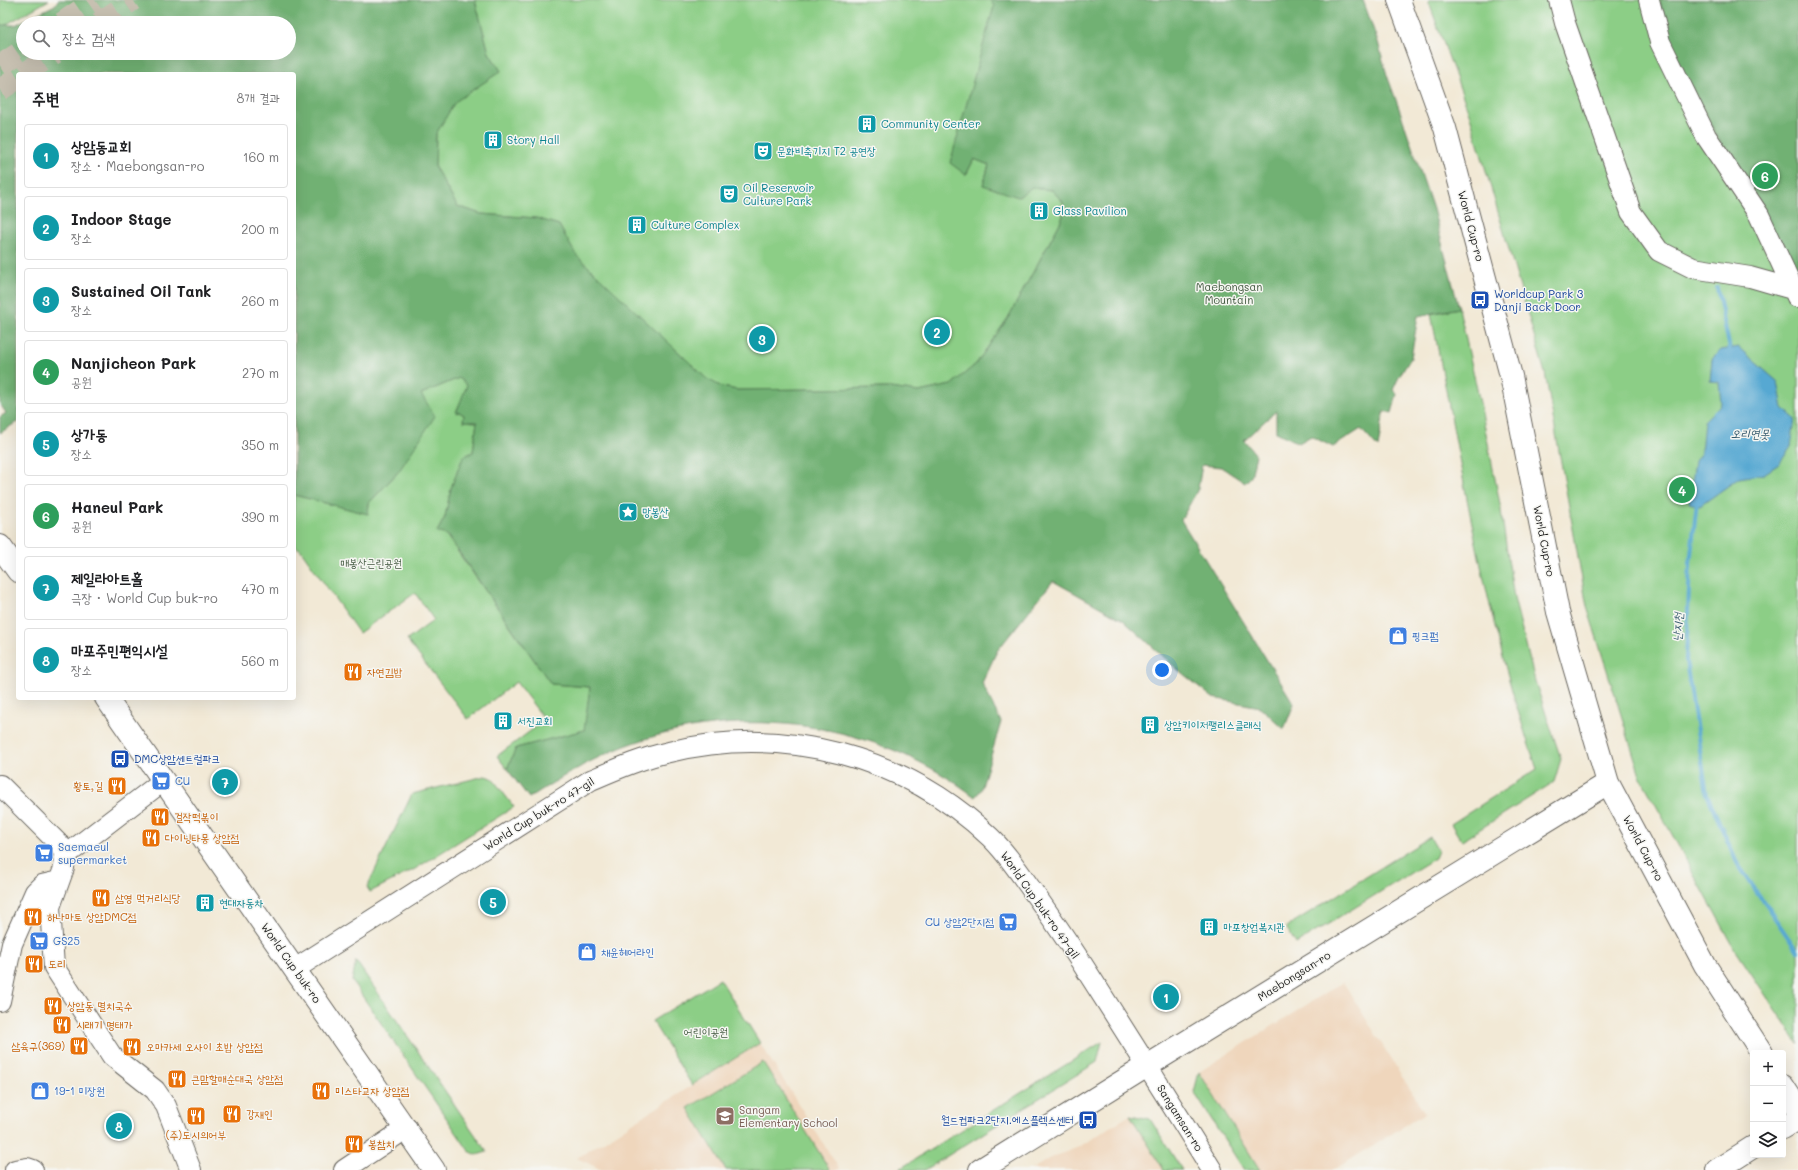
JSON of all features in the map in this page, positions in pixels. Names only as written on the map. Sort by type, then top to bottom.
[{"type":"main road","name":"World Cup-ro","points":[[1399,0],[1450,143],[1511,376],[1558,612],[1608,783],[1705,965],[1760,1050]]},
{"type":"main road","points":[[0,546],[16,569]]},
{"type":"main road","name":"World Cup buk-ro","points":[[107,700],[434,1170]]},
{"type":"main road","name":"Maebongsan-ro","points":[[980,1170],[1608,783]]},
{"type":"main road","points":[[1786,1091],[1798,1109]]},
{"type":"main road","points":[[1786,1126],[1798,1119]]},
{"type":"main road","points":[[1717,1170],[1750,1149]]},
{"type":"street","points":[[1560,0],[1565,23],[1632,212],[1659,251],[1693,268],[1750,277],[1795,294]]},
{"type":"street","points":[[1649,0],[1660,42],[1706,136],[1759,215],[1795,294]]},
{"type":"street","name":"World Cup buk-ro 47-gil","points":[[295,969],[591,780],[631,763],[670,752],[712,744],[756,742],[786,743],[854,757],[892,770],[928,790],[962,812],[992,838],[1018,870],[1054,921],[1147,1066]]},
{"type":"street","points":[[65,856],[163,781]]},
{"type":"street","points":[[0,785],[61,846],[65,856],[64,868],[50,907],[54,967],[112,1056],[155,1090],[166,1106],[191,1170]]},
{"type":"street","points":[[0,1001],[12,944],[35,892],[42,885],[59,881]]},
{"type":"street","name":"Sangamsan-ro","points":[[1147,1066],[1212,1170]]},
{"type":"street","points":[[344,1170],[406,1128]]},
{"type":"street","points":[[15,1170],[27,1168],[33,1170]]},
{"type":"shaded area","points":[[1343,982],[1425,1113],[1334,1170],[1260,1170],[1199,1072]]},
{"type":"shaded area","name":"Sangam Elementary School","points":[[760,1043],[840,1170],[602,1170],[577,1158]]},
{"type":"shaded area","points":[[1130,1115],[1164,1170],[1031,1170],[1050,1158],[1079,1147]]},
{"type":"green space","points":[[0,0],[49,0],[21,16],[16,16],[16,19],[0,28]]},
{"type":"green space","name":"Maebongsan Mountain","points":[[58,0],[475,0],[489,53],[501,71],[455,102],[436,134],[435,167],[457,206],[481,214],[536,218],[559,225],[576,255],[707,379],[722,387],[737,390],[890,388],[919,392],[951,385],[976,364],[1008,318],[1063,216],[1063,202],[1052,190],[1032,188],[1018,197],[983,185],[989,165],[974,159],[966,175],[950,163],[994,6],[990,0],[1363,0],[1433,209],[1459,308],[1418,316],[1411,358],[1393,390],[1397,394],[1392,413],[1384,411],[1378,448],[1361,429],[1333,447],[1311,436],[1299,443],[1276,432],[1276,411],[1244,440],[1256,455],[1251,477],[1245,483],[1221,467],[1202,465],[1198,489],[1181,520],[1294,704],[1284,729],[1260,707],[1213,698],[1177,669],[1123,620],[1053,581],[997,651],[982,683],[1001,722],[981,790],[975,797],[936,771],[895,751],[852,736],[807,726],[761,723],[715,725],[670,732],[625,746],[576,769],[529,798],[507,769],[516,748],[584,730],[590,687],[551,684],[447,535],[437,532],[445,517],[451,488],[463,457],[473,452],[477,422],[463,421],[464,415],[459,412],[456,413],[467,385],[459,378],[421,394],[435,416],[399,471],[369,503],[368,514],[296,496],[296,72],[16,72],[16,423],[0,433],[0,417],[6,413],[0,404],[0,25],[16,24],[16,60],[296,60],[296,16],[33,16],[55,5]]},
{"type":"green space","name":"Oil Reservoir Culture Park","points":[[475,0],[990,0],[994,6],[966,175],[974,159],[989,165],[983,185],[1052,190],[1063,202],[1063,216],[1008,318],[976,364],[951,385],[919,392],[890,388],[737,390],[722,387],[707,379],[575,255],[559,225],[536,218],[481,214],[457,206],[435,167],[436,134],[454,102],[501,71],[489,53]]},
{"type":"green space","points":[[1428,0],[1798,0],[1798,1044],[1735,949],[1641,778],[1587,607],[1545,373],[1470,116]]},
{"type":"green space","points":[[1660,0],[1798,0],[1798,281],[1718,137],[1666,38]]},
{"type":"green space","points":[[1459,308],[1500,504],[1514,598],[1535,681],[1561,759],[1554,782],[1463,840],[1459,837],[1451,824],[1537,769],[1503,657],[1489,601],[1464,486],[1431,314]]},
{"type":"green space","name":"매봉산근린공원","points":[[459,378],[468,385],[456,412],[464,415],[463,421],[477,422],[473,452],[463,457],[451,488],[445,517],[437,532],[446,535],[551,684],[590,687],[585,730],[516,748],[507,769],[497,756],[545,720],[516,682],[468,719],[407,640],[434,620],[415,593],[359,633],[300,549],[296,547],[296,496],[368,514],[369,503],[399,471],[421,394]]},
{"type":"green space","points":[[485,776],[492,778],[514,807],[415,869],[370,892],[367,887],[412,794]]},
{"type":"green space","points":[[1430,837],[1438,851],[1435,858],[1296,944],[1286,927]]},
{"type":"green space","points":[[356,961],[487,1152],[477,1155],[469,1151],[352,981]]},
{"type":"green space","name":"어린이공원","points":[[720,979],[760,1043],[692,1085],[652,1021]]},
{"type":"green space","points":[[1102,1042],[1097,1062],[925,1170],[898,1170]]},
{"type":"green space","points":[[763,1062],[830,1170],[726,1170],[688,1108]]},
{"type":"green space","points":[[1199,1072],[1260,1170],[1244,1170],[1194,1092]]},
{"type":"green space","points":[[1130,1115],[1150,1119],[1182,1170],[1164,1170]]},
{"type":"water","name":"오리연못","points":[[1738,347],[1778,382],[1783,408],[1795,419],[1791,447],[1779,464],[1764,474],[1739,478],[1700,506],[1689,503],[1695,461],[1701,453],[1704,421],[1721,404],[1719,382],[1710,381],[1712,359],[1721,350]]},
{"type":"waterway","name":"난지천","points":[[1717,288],[1731,354]]},
{"type":"waterway","name":"난지천","points":[[1697,502],[1690,563],[1686,661],[1707,794],[1737,863],[1798,952]]},
{"type":"tunnel","points":[[72,16],[95,0]]},
{"type":"tunnel","points":[[109,16],[133,0]]},
{"type":"tunnel","points":[[0,66],[16,55]]},
{"type":"tunnel","points":[[27,72],[45,60]]},
{"type":"tunnel","points":[[0,90],[16,79]]},
{"type":"place","name":"Community Center","points":[[867,124]]},
{"type":"place","name":"Story Hall","points":[[493,140]]},
{"type":"place","name":"문화비축기지 T2 공연장","points":[[763,151]]},
{"type":"place","name":"Haneul Park","points":[[1765,176]]},
{"type":"place","name":"Oil Reservoir Culture Park","points":[[729,194]]},
{"type":"place","name":"Glass Pavilion","points":[[1039,211]]},
{"type":"place","name":"Culture Complex","points":[[637,225]]},
{"type":"place","name":"Worldcup Park 3 Danji Back Door","points":[[1480,300]]},
{"type":"place","name":"Indoor Stage","points":[[937,332]]},
{"type":"place","name":"Sustained Oil Tank","points":[[762,339]]},
{"type":"place","name":"Nanjicheon Park","points":[[1682,490]]},
{"type":"place","name":"망봉산","points":[[628,512]]},
{"type":"place","name":"핑크펌","points":[[1398,636]]},
{"type":"place","name":"자연김밥","points":[[353,672]]},
{"type":"place","name":"서진교회","points":[[503,721]]},
{"type":"place","name":"상암키이저팰리스클래식","points":[[1150,725]]},
{"type":"place","name":"DMC상암센트럴파크","points":[[120,759]]},
{"type":"place","name":"CU","points":[[161,781]]},
{"type":"place","name":"제일라아트홀","points":[[225,782]]},
{"type":"place","name":"황토,길","points":[[117,786]]},
{"type":"place","name":"걸작떡볶이","points":[[160,817]]},
{"type":"place","name":"다이닝타몽 상암점","points":[[151,838]]},
{"type":"place","name":"Saemaeul supermarket","points":[[44,853]]},
{"type":"place","name":"삼영 먹거리식당","points":[[101,898]]},
{"type":"place","name":"상가동","points":[[493,902]]},
{"type":"place","name":"현대자동차","points":[[205,903]]},
{"type":"place","name":"하나마토 상암DMC점","points":[[33,917]]},
{"type":"place","name":"CU 상암2단지점","points":[[1008,922]]},
{"type":"place","name":"마포창업복지관","points":[[1209,927]]},
{"type":"place","name":"GS25","points":[[39,941]]},
{"type":"place","name":"채윤헤어라인","points":[[587,952]]},
{"type":"place","name":"도리","points":[[34,964]]},
{"type":"place","name":"상암동교회","points":[[1166,997]]},
{"type":"place","name":"상암동 멸치국수","points":[[53,1006]]},
{"type":"place","name":"시래기 명태가","points":[[62,1025]]},
{"type":"place","name":"삼육구(369)","points":[[79,1046]]},
{"type":"place","name":"오마카세 오사이 초밥 상암점","points":[[132,1047]]},
{"type":"place","name":"큰맘할매순대국 상암점","points":[[177,1079]]},
{"type":"place","name":"19-1 미장원","points":[[40,1091]]},
{"type":"place","name":"미스타교자 상암점","points":[[321,1091]]},
{"type":"place","name":"강재인","points":[[232,1114]]},
{"type":"place","name":"(주)도시의어부","points":[[196,1116]]},
{"type":"place","name":"Sangam Elementary School","points":[[725,1116]]},
{"type":"place","name":"월드컵파크2단지.에스플렉스센터","points":[[1088,1120]]},
{"type":"place","name":"마포주민편익시설","points":[[119,1126]]},
{"type":"place","name":"봉참치","points":[[354,1144]]}]
